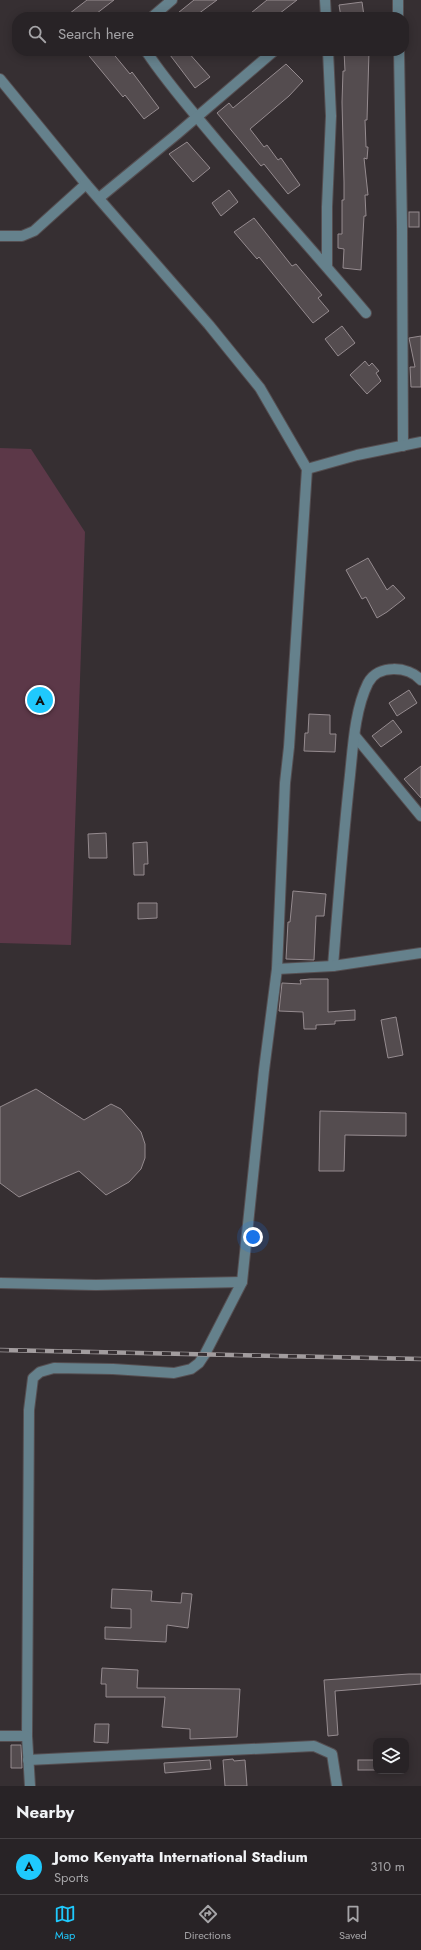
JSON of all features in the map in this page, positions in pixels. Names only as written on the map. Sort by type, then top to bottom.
[{"type":"street","points":[[158,12],[172,0]]},
{"type":"street","points":[[323,12],[325,0]]},
{"type":"street","points":[[398,0],[398,12]]},
{"type":"street","points":[[150,56],[197,117],[366,313]]},
{"type":"street","points":[[99,198],[268,56]]},
{"type":"street","points":[[327,267],[327,207],[331,116],[328,56]]},
{"type":"street","points":[[399,56],[403,446]]},
{"type":"street","points":[[0,79],[86,184],[209,325],[260,388],[307,469],[289,747],[285,783],[277,969],[264,1070],[242,1282],[205,1354],[199,1363],[191,1369],[174,1373],[113,1369],[54,1368],[40,1372],[33,1378],[29,1410],[27,1736],[30,1786]]},
{"type":"street","points":[[0,236],[22,236],[34,231],[86,184]]},
{"type":"street","points":[[307,469],[357,455],[421,442]]},
{"type":"street","points":[[333,966],[354,736],[362,700],[369,681],[382,670],[398,668],[418,676],[421,680]]},
{"type":"street","points":[[354,736],[421,816]]},
{"type":"street","points":[[277,969],[333,966],[421,952]]},
{"type":"street","points":[[0,1283],[96,1285],[242,1282]]},
{"type":"street","points":[[0,1736],[27,1736]]},
{"type":"street","points":[[28,1760],[314,1746],[332,1754],[337,1786]]},
{"type":"shaded area","points":[[0,448],[31,449],[85,532],[71,945],[0,943]]},
{"type":"building","points":[[87,0],[114,0],[98,12],[71,12]]},
{"type":"building","points":[[194,0],[217,0],[201,12],[179,12]]},
{"type":"building","points":[[267,0],[297,0],[281,12],[252,12]]},
{"type":"building","points":[[362,2],[363,12],[340,12],[339,5]]},
{"type":"building","points":[[89,56],[115,56],[130,74],[132,72],[159,108],[144,119],[125,95],[123,97]]},
{"type":"building","points":[[171,56],[191,56],[210,77],[195,88]]},
{"type":"building","points":[[344,56],[369,56],[367,120],[365,120],[366,147],[368,147],[367,159],[364,158],[368,195],[365,195],[366,216],[364,216],[361,270],[343,268],[344,249],[338,248],[338,234],[342,234],[342,200],[344,200],[342,102],[343,71],[345,71]]},
{"type":"building","points":[[286,64],[303,81],[289,96],[250,129],[264,147],[267,145],[278,160],[281,158],[300,185],[288,194],[264,164],[261,166],[217,113],[229,103],[233,108]]},
{"type":"building","points":[[187,142],[210,168],[193,182],[169,154]]},
{"type":"building","points":[[229,190],[238,202],[221,216],[212,203]]},
{"type":"building","points":[[409,212],[419,212],[419,227],[409,227]]},
{"type":"building","points":[[254,218],[292,266],[296,264],[322,295],[318,298],[329,311],[313,323],[259,257],[257,259],[234,232]]},
{"type":"building","points":[[342,326],[355,343],[338,356],[325,339]]},
{"type":"building","points":[[421,336],[421,387],[411,387],[410,367],[415,367],[409,338]]},
{"type":"building","points":[[365,361],[369,366],[372,363],[379,371],[376,373],[381,381],[367,394],[350,375]]},
{"type":"building","points":[[368,558],[387,590],[393,585],[405,598],[377,618],[366,597],[362,599],[346,570]]},
{"type":"building","points":[[409,690],[417,703],[397,716],[389,703]]},
{"type":"building","points":[[309,714],[330,715],[330,734],[336,734],[335,752],[304,751],[305,733],[308,733]]},
{"type":"building","points":[[393,720],[402,732],[381,747],[372,736]]},
{"type":"building","points":[[421,766],[421,798],[404,779]]},
{"type":"building","points":[[106,833],[107,858],[89,858],[88,834]]},
{"type":"building","points":[[147,842],[148,864],[144,864],[144,875],[134,875],[133,843]]},
{"type":"building","points":[[293,891],[326,894],[324,916],[316,916],[314,960],[286,959],[288,922],[290,922]]},
{"type":"building","points":[[138,903],[157,903],[157,918],[138,919]]},
{"type":"building","points":[[328,979],[328,1012],[355,1010],[355,1020],[335,1021],[335,1024],[316,1025],[316,1029],[304,1029],[303,1012],[279,1011],[282,983],[301,984],[300,980]]},
{"type":"building","points":[[396,1017],[403,1055],[388,1058],[381,1020]]},
{"type":"building","points":[[36,1089],[84,1120],[111,1104],[121,1109],[141,1132],[145,1144],[145,1158],[141,1169],[129,1182],[106,1195],[79,1171],[19,1197],[0,1183],[0,1107]]},
{"type":"building","points":[[320,1111],[406,1113],[406,1136],[345,1135],[344,1171],[319,1171]]},
{"type":"building","points":[[112,1589],[152,1591],[151,1601],[181,1603],[182,1593],[192,1594],[188,1628],[167,1625],[166,1642],[105,1639],[105,1627],[131,1628],[131,1609],[111,1608]]},
{"type":"building","points":[[102,1668],[138,1670],[137,1688],[240,1689],[237,1737],[190,1739],[190,1729],[162,1727],[165,1697],[106,1697],[106,1684],[101,1684]]},
{"type":"building","points":[[421,1674],[421,1684],[335,1691],[338,1735],[328,1736],[324,1680]]},
{"type":"building","points":[[95,1724],[109,1724],[108,1743],[94,1742]]},
{"type":"building","points":[[11,1745],[21,1745],[22,1768],[11,1768]]},
{"type":"building","points":[[233,1759],[234,1761],[245,1760],[247,1786],[225,1786],[223,1760]]},
{"type":"building","points":[[210,1760],[211,1769],[165,1773],[164,1763]]},
{"type":"building","points":[[358,1760],[373,1760],[373,1770],[358,1770]]},
{"type":"railway","points":[[0,1350],[421,1359]]},
{"type":"place","name":"Jomo Kenyatta International Stadium","points":[[40,700]]}]
